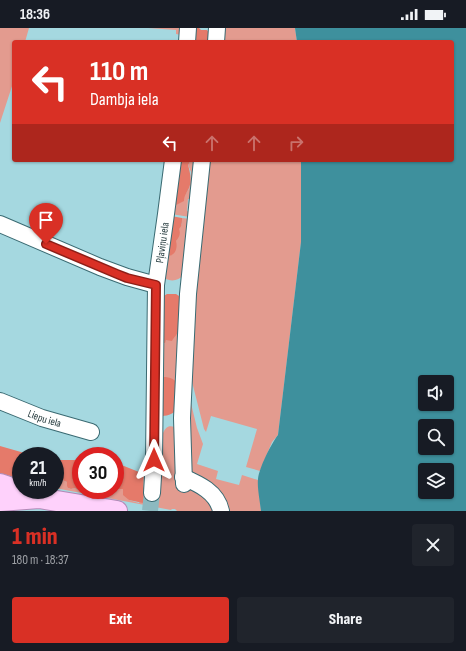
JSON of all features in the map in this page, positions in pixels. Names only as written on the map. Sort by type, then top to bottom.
[{"type":"main road","points":[[0,484],[12,488]]},
{"type":"main road","points":[[0,501],[26,499]]},
{"type":"main road","points":[[45,499],[117,511]]},
{"type":"street","points":[[187,40],[188,28]]},
{"type":"street","points":[[216,40],[217,28]]},
{"type":"street","name":"Pļaviņu iela","points":[[152,493],[154,460],[156,285],[173,162]]},
{"type":"street","points":[[202,162],[188,294],[182,418],[184,480],[198,483],[207,489],[216,498],[221,511]]},
{"type":"street","points":[[0,224],[127,278],[156,285]]},
{"type":"street","name":"Liepu iela","points":[[0,401],[42,418],[90,432]]},
{"type":"shaded area","points":[[0,28],[29,28],[26,40],[12,40],[12,86],[0,123]]},
{"type":"shaded area","points":[[148,28],[184,28],[181,35],[176,34],[176,30]]},
{"type":"shaded area","points":[[192,28],[207,30],[209,33],[209,40],[191,40]]},
{"type":"shaded area","points":[[220,28],[295,28],[297,40],[219,40]]},
{"type":"shaded area","points":[[178,162],[190,162],[188,165],[190,183],[184,197],[184,201],[176,205],[172,205]]},
{"type":"shaded area","points":[[190,162],[197,162],[193,199],[188,199],[187,211],[190,212],[190,217],[171,214],[172,205],[184,196],[189,189],[191,172],[188,165]]},
{"type":"shaded area","points":[[205,162],[301,162],[301,242],[278,435],[272,442],[260,471],[246,467],[257,429],[211,416],[206,432],[189,370]]},
{"type":"shaded area","points":[[171,216],[182,218],[182,221],[179,229],[180,232],[176,241],[177,247],[174,254],[169,256],[166,255]]},
{"type":"shaded area","points":[[182,218],[191,219],[184,275],[177,280],[169,280],[164,278],[166,255],[176,241],[178,229],[182,224]]},
{"type":"shaded area","points":[[167,294],[176,294],[182,298],[179,330],[172,341],[166,340],[165,343],[161,343],[162,297]]},
{"type":"shaded area","points":[[179,330],[179,385],[163,377],[161,343],[174,336]]},
{"type":"shaded area","points":[[163,377],[168,377],[176,381],[179,385],[179,405],[176,411],[169,415],[162,416]]},
{"type":"shaded area","points":[[187,387],[197,428],[203,444],[197,464],[218,471],[216,479],[239,485],[242,475],[258,480],[261,511],[177,511],[175,509],[171,510],[113,499],[124,499],[124,490],[129,500],[139,503],[145,492],[143,485],[144,474],[147,474],[158,488],[163,433],[168,427],[175,427]]},
{"type":"shaded area","points":[[0,446],[12,449],[12,476],[0,473]]},
{"type":"shaded area","points":[[64,460],[72,460],[72,489],[68,488],[67,482],[64,481]]},
{"type":"shaded area","points":[[124,466],[144,474],[143,485],[147,498],[143,503],[129,500],[124,496]]},
{"type":"shaded area","points":[[64,481],[67,482],[68,488],[72,491],[64,490]]},
{"type":"water","points":[[295,28],[466,28],[466,511],[261,511],[258,490],[259,474],[266,456],[278,435],[301,242],[301,162],[454,162],[454,40],[297,40]]},
{"type":"tunnel","points":[[150,511],[152,493]]},
{"type":"route","points":[[46,244],[127,278],[156,285],[154,460]]}]
